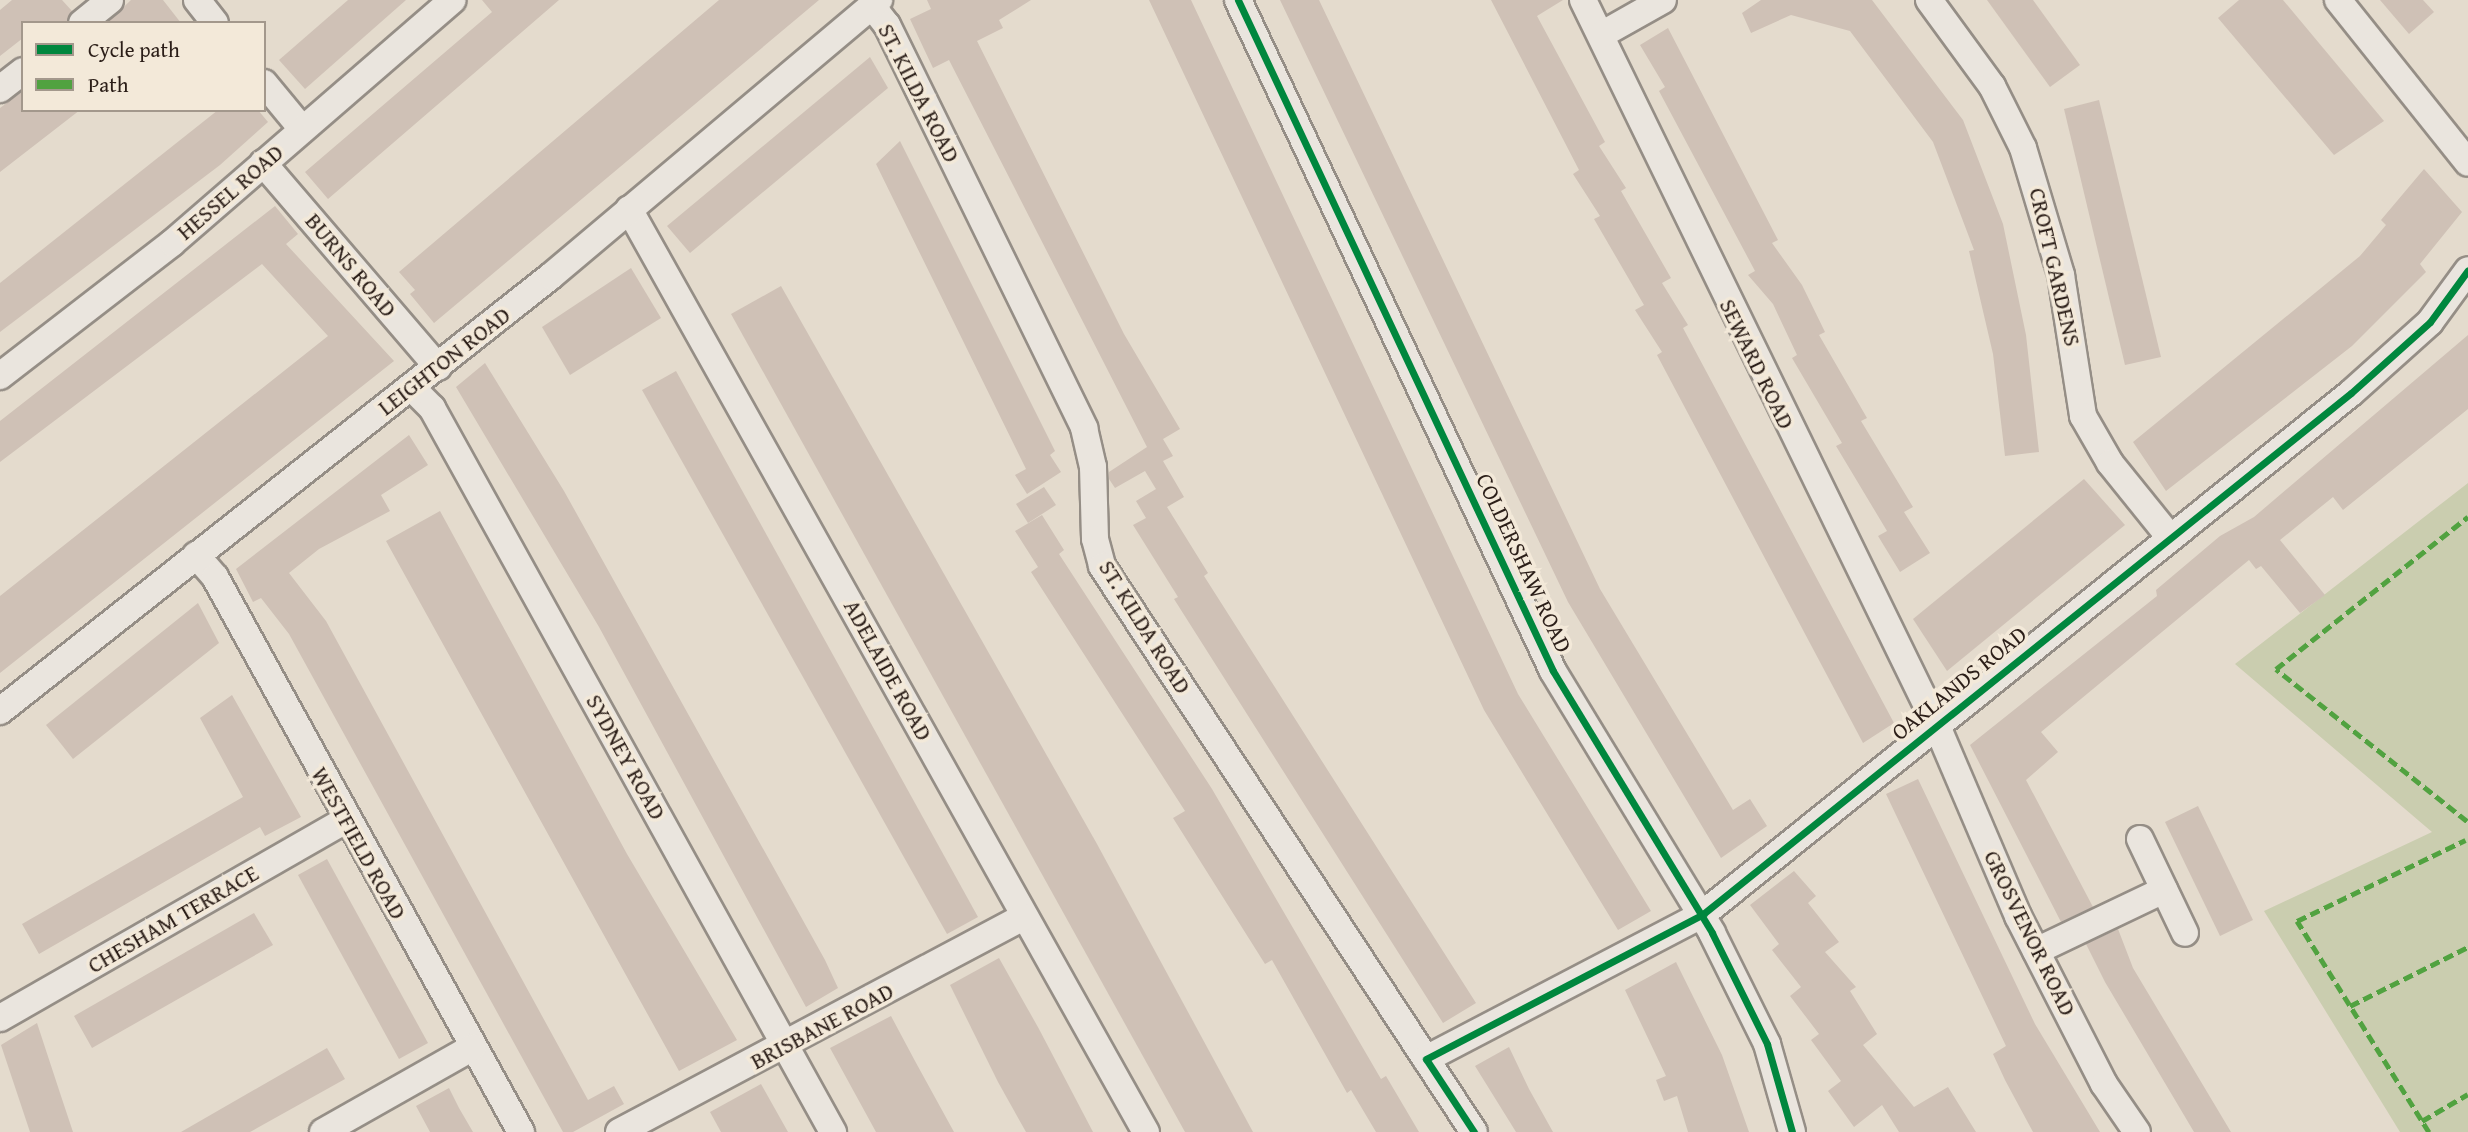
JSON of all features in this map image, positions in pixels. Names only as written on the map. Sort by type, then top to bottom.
[{"type":"street","points":[[84,21],[110,0]]},
{"type":"street","points":[[197,0],[213,21]]},
{"type":"street","name":"HESSEL ROAD","points":[[0,376],[172,243],[453,0]]},
{"type":"street","name":"COLDERSHAW ROAD","points":[[1238,0],[1553,671],[1703,914],[1767,1044],[1792,1132]]},
{"type":"street","name":"SEWARD ROAD","points":[[1583,0],[1937,726]]},
{"type":"street","points":[[1601,35],[1664,0]]},
{"type":"street","name":"CROFT GARDENS","points":[[1929,0],[1992,86],[2023,148],[2061,275],[2083,416],[2110,464],[2168,535]]},
{"type":"street","points":[[2338,0],[2468,163]]},
{"type":"street","name":"LEIGHTON ROAD","points":[[0,711],[438,367],[875,3]]},
{"type":"street","name":"ST. KILDA ROAD","points":[[875,3],[1084,428],[1093,467],[1094,539],[1102,566],[1474,1132]]},
{"type":"street","points":[[0,89],[21,73]]},
{"type":"street","points":[[266,85],[302,129]]},
{"type":"street","name":"BURNS ROAD","points":[[263,163],[438,367]]},
{"type":"street","name":"ADELAIDE ROAD","points":[[629,209],[1023,917],[1146,1132]]},
{"type":"street","name":"OAKLANDS ROAD","points":[[1426,1059],[1703,914],[1937,726],[2168,535],[2351,393],[2430,322],[2468,270]]},
{"type":"street","name":"SYDNEY ROAD","points":[[411,387],[432,408],[834,1132]]},
{"type":"street","name":"WESTFIELD ROAD","points":[[196,555],[215,577],[346,820],[521,1132]]},
{"type":"street","name":"GROSVENOR ROAD","points":[[1937,726],[2036,951],[2104,1084],[2137,1132]]},
{"type":"street","name":"CHESHAM TERRACE","points":[[0,1018],[346,820]]},
{"type":"street","points":[[2140,839],[2185,933]]},
{"type":"street","points":[[2036,951],[2164,890]]},
{"type":"street","name":"BRISBANE ROAD","points":[[619,1132],[786,1046],[1023,917]]},
{"type":"street","points":[[323,1132],[473,1047]]},
{"type":"green space","points":[[2468,483],[2468,1132],[2400,1132],[2264,911],[2432,832],[2235,664]]},
{"type":"building","points":[[12,0],[62,0],[72,11],[68,21],[21,21],[21,40],[0,56],[0,10]]},
{"type":"building","points":[[131,0],[163,0],[179,21],[109,21]]},
{"type":"building","points":[[348,0],[406,0],[305,89],[279,60]]},
{"type":"building","points":[[482,0],[559,0],[328,199],[305,172],[492,12]]},
{"type":"building","points":[[719,0],[819,0],[434,323],[410,294],[415,290],[399,272]]},
{"type":"building","points":[[927,0],[1031,0],[999,20],[1003,28],[977,41],[1124,334],[1180,429],[1163,439],[1173,456],[1163,461],[1184,497],[1167,507],[1208,573],[1204,576],[1476,1003],[1443,1023],[1174,599],[1178,597],[1133,525],[1146,518],[1136,501],[1156,489],[1145,471],[1115,488],[1109,479],[1109,472],[1147,447],[949,60],[933,68],[910,19],[931,9]]},
{"type":"building","points":[[1149,0],[1191,0],[1518,694],[1651,911],[1618,930],[1484,710]]},
{"type":"building","points":[[1280,0],[1319,0],[1600,589],[1733,810],[1750,799],[1767,826],[1721,858],[1568,602]]},
{"type":"building","points":[[1491,0],[1563,0],[1537,16],[1605,142],[1599,146],[1626,188],[1621,191],[1671,278],[1662,283],[1688,325],[1683,328],[1894,723],[1863,743],[1657,355],[1662,352],[1635,310],[1644,305],[1594,219],[1600,216],[1573,174],[1579,170]]},
{"type":"building","points":[[1761,0],[1872,0],[1963,120],[2003,224],[2026,335],[2039,452],[2005,456],[1993,354],[1969,251],[1974,250],[1933,142],[1850,31],[1791,15],[1751,33],[1742,13]]},
{"type":"building","points":[[1987,0],[2033,0],[2080,65],[2050,87]]},
{"type":"building","points":[[2239,0],[2283,0],[2384,121],[2334,155],[2218,18]]},
{"type":"building","points":[[2380,0],[2423,0],[2434,12],[2409,34]]},
{"type":"building","points":[[1668,28],[1778,240],[1772,243],[1802,285],[1825,332],[1819,335],[1867,418],[1861,421],[1913,507],[1904,512],[1930,553],[1900,572],[1878,536],[1887,531],[1836,446],[1842,443],[1792,358],[1797,355],[1773,304],[1748,275],[1755,271],[1659,91],[1665,87],[1640,45]]},
{"type":"building","points":[[870,57],[888,88],[690,253],[667,226]]},
{"type":"building","points":[[21,92],[21,112],[77,112],[0,172],[0,108]]},
{"type":"building","points":[[2099,100],[2161,357],[2125,365],[2064,109]]},
{"type":"building","points":[[215,112],[260,112],[268,122],[220,165],[0,332],[0,283]]},
{"type":"building","points":[[900,141],[1055,451],[1050,455],[1061,472],[1027,494],[1015,475],[1026,469],[876,164]]},
{"type":"building","points":[[2424,169],[2462,212],[2420,264],[2426,272],[2352,346],[2166,491],[2133,442],[2360,256],[2386,225],[2381,220]]},
{"type":"building","points":[[275,206],[298,234],[286,244],[394,361],[0,673],[0,596],[328,336],[262,264],[0,462],[0,421]]},
{"type":"building","points":[[631,268],[661,318],[570,375],[542,327]]},
{"type":"building","points":[[781,286],[1097,844],[1253,1132],[1185,1132],[731,314]]},
{"type":"building","points":[[2468,335],[2468,409],[2343,510],[2333,497],[2280,540],[2325,595],[2300,613],[2261,566],[2256,569],[2249,560],[2041,732],[2058,752],[2026,780],[2093,907],[2061,922],[1970,745],[2157,596],[2156,590],[2220,536],[2254,517]]},
{"type":"building","points":[[485,363],[564,491],[825,960],[838,988],[806,1007],[599,627],[456,387]]},
{"type":"building","points":[[676,371],[978,917],[947,934],[642,390]]},
{"type":"building","points":[[409,435],[428,465],[381,495],[390,511],[319,549],[289,573],[326,621],[588,1100],[614,1086],[624,1104],[573,1132],[563,1132],[289,634],[261,598],[253,602],[236,569]]},
{"type":"building","points":[[2084,479],[2125,525],[1947,671],[1913,619]]},
{"type":"building","points":[[1044,487],[1056,505],[1028,523],[1016,504]]},
{"type":"building","points":[[440,511],[627,854],[737,1040],[679,1071],[386,541]]},
{"type":"building","points":[[1042,515],[1064,550],[1059,554],[1212,789],[1381,1079],[1386,1076],[1419,1132],[1376,1132],[1351,1090],[1347,1093],[1272,960],[1265,964],[1173,818],[1185,811],[1031,572],[1038,567],[1015,531]]},
{"type":"building","points":[[198,603],[219,643],[73,759],[46,725]]},
{"type":"building","points":[[232,695],[301,817],[265,836],[260,827],[39,954],[22,924],[243,797],[200,718]]},
{"type":"building","points":[[1918,779],[2035,1024],[2100,1132],[2033,1132],[2005,1080],[1993,1054],[2006,1046],[1886,794]]},
{"type":"building","points":[[2198,806],[2253,920],[2220,936],[2165,822]]},
{"type":"building","points":[[327,859],[428,1043],[399,1059],[298,875]]},
{"type":"building","points":[[1794,871],[1816,896],[1808,903],[1839,942],[1825,952],[1856,987],[1850,991],[1877,1034],[1863,1045],[1914,1107],[1948,1087],[1976,1132],[1899,1132],[1882,1105],[1854,1127],[1828,1091],[1841,1081],[1811,1040],[1819,1034],[1790,996],[1801,987],[1772,950],[1779,944],[1750,905]]},
{"type":"building","points":[[254,913],[273,945],[92,1048],[74,1016]]},
{"type":"building","points":[[2118,929],[2133,968],[2231,1132],[2194,1132],[2105,982],[2086,944]]},
{"type":"building","points":[[999,958],[1093,1132],[1026,1132],[998,1082],[950,985]]},
{"type":"building","points":[[1676,962],[1722,1055],[1749,1132],[1688,1132],[1677,1096],[1664,1101],[1656,1080],[1666,1076],[1625,990]]},
{"type":"building","points":[[891,1016],[954,1132],[876,1132],[830,1048]]},
{"type":"building","points":[[37,1023],[73,1132],[30,1132],[1,1045]]},
{"type":"building","points":[[1509,1047],[1553,1132],[1516,1132],[1475,1066]]},
{"type":"building","points":[[327,1048],[345,1079],[250,1132],[181,1132]]},
{"type":"building","points":[[761,1084],[788,1132],[721,1132],[710,1112]]},
{"type":"building","points":[[449,1088],[473,1132],[430,1132],[416,1106]]},
{"type":"marked path","points":[[2467,821],[2276,669],[2468,517]]},
{"type":"marked path","points":[[2429,1132],[2297,921],[2465,840]]},
{"type":"marked path","points":[[2350,1006],[2468,947]]},
{"type":"marked path","points":[[2422,1121],[2468,1094]]},
{"type":"cycle path","points":[[1238,0],[1553,671],[1712,933],[1767,1044],[1792,1132]]},
{"type":"cycle path","points":[[1474,1132],[1426,1059],[1703,914],[2351,393],[2430,322],[2468,270]]}]
